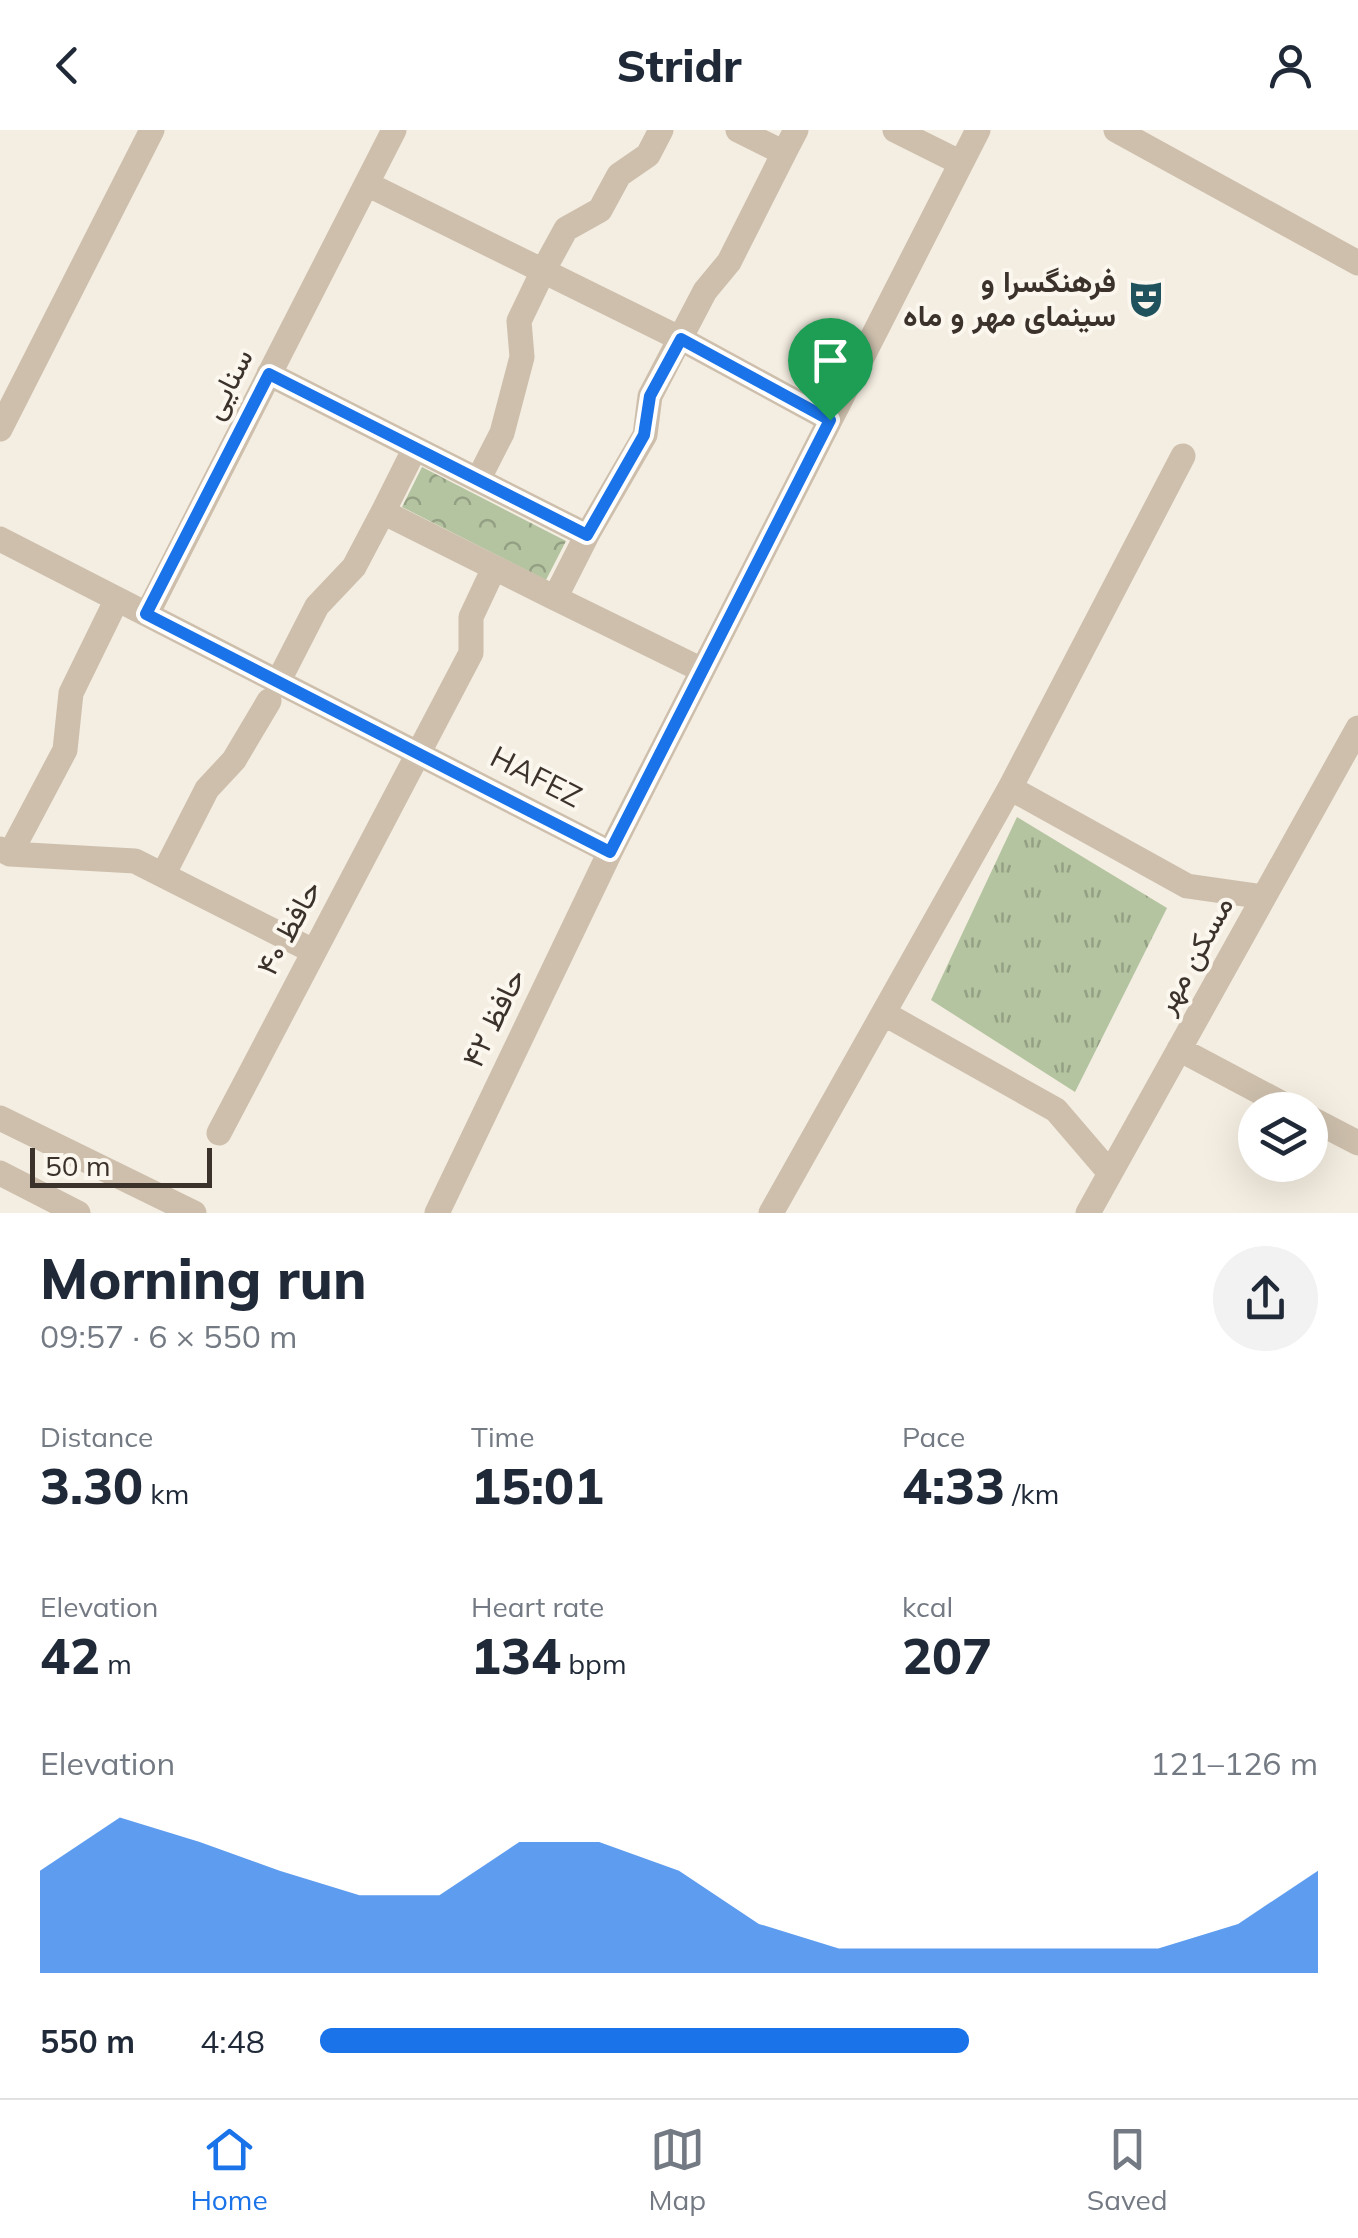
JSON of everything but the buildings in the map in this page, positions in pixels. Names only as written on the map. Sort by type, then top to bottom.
[{"type":"street","points":[[0,429],[152,130]]},
{"type":"street","name":"سنایی","points":[[146,614],[394,130]]},
{"type":"street","points":[[478,480],[502,433],[522,357],[519,321],[543,271],[566,229],[600,210],[619,175],[648,155],[661,130]]},
{"type":"street","points":[[555,598],[644,435],[650,396],[705,291],[728,262],[790,142],[738,130]]},
{"type":"street","points":[[895,130],[960,164]]},
{"type":"street","points":[[610,852],[978,130]]},
{"type":"street","points":[[1116,130],[1358,263]]},
{"type":"street","points":[[367,184],[681,339],[830,420]]},
{"type":"street","points":[[269,374],[587,535]]},
{"type":"street","points":[[163,876],[207,789],[234,760],[274,692],[317,606],[354,567],[415,448]]},
{"type":"street","points":[[771,1213],[1010,788],[1184,456]]},
{"type":"street","points":[[383,512],[702,670]]},
{"type":"street","name":"HAFEZ","points":[[0,540],[146,614],[274,692],[418,754],[610,852]]},
{"type":"street","name":"حافظ ۴۰","points":[[220,1134],[471,654],[471,617],[494,568]]},
{"type":"street","points":[[118,599],[72,694],[64,750],[5,852],[135,862],[313,951]]},
{"type":"street","name":"مسکن مهر","points":[[1088,1213],[1358,728]]},
{"type":"street","points":[[1010,788],[1187,886],[1264,897]]},
{"type":"street","name":"حافظ ۴۲","points":[[437,1213],[610,852]]},
{"type":"street","points":[[886,1014],[1056,1110],[1110,1172]]},
{"type":"street","points":[[1179,1050],[1260,1092]]},
{"type":"street","points":[[0,1118],[194,1213]]},
{"type":"street","points":[[1328,1128],[1358,1144]]},
{"type":"street","points":[[0,1174],[78,1213]]},
{"type":"green space","points":[[422,467],[566,541],[546,580],[402,507]]},
{"type":"green space","points":[[1017,817],[1167,908],[1075,1092],[931,1000]]},
{"type":"place","name":"فرهنگسرا و سینمای مهر و ماه","points":[[1146,299]]},
{"type":"route","points":[[681,339],[830,420],[610,852],[146,614],[269,374],[587,535],[644,435],[650,396],[681,339]]}]
